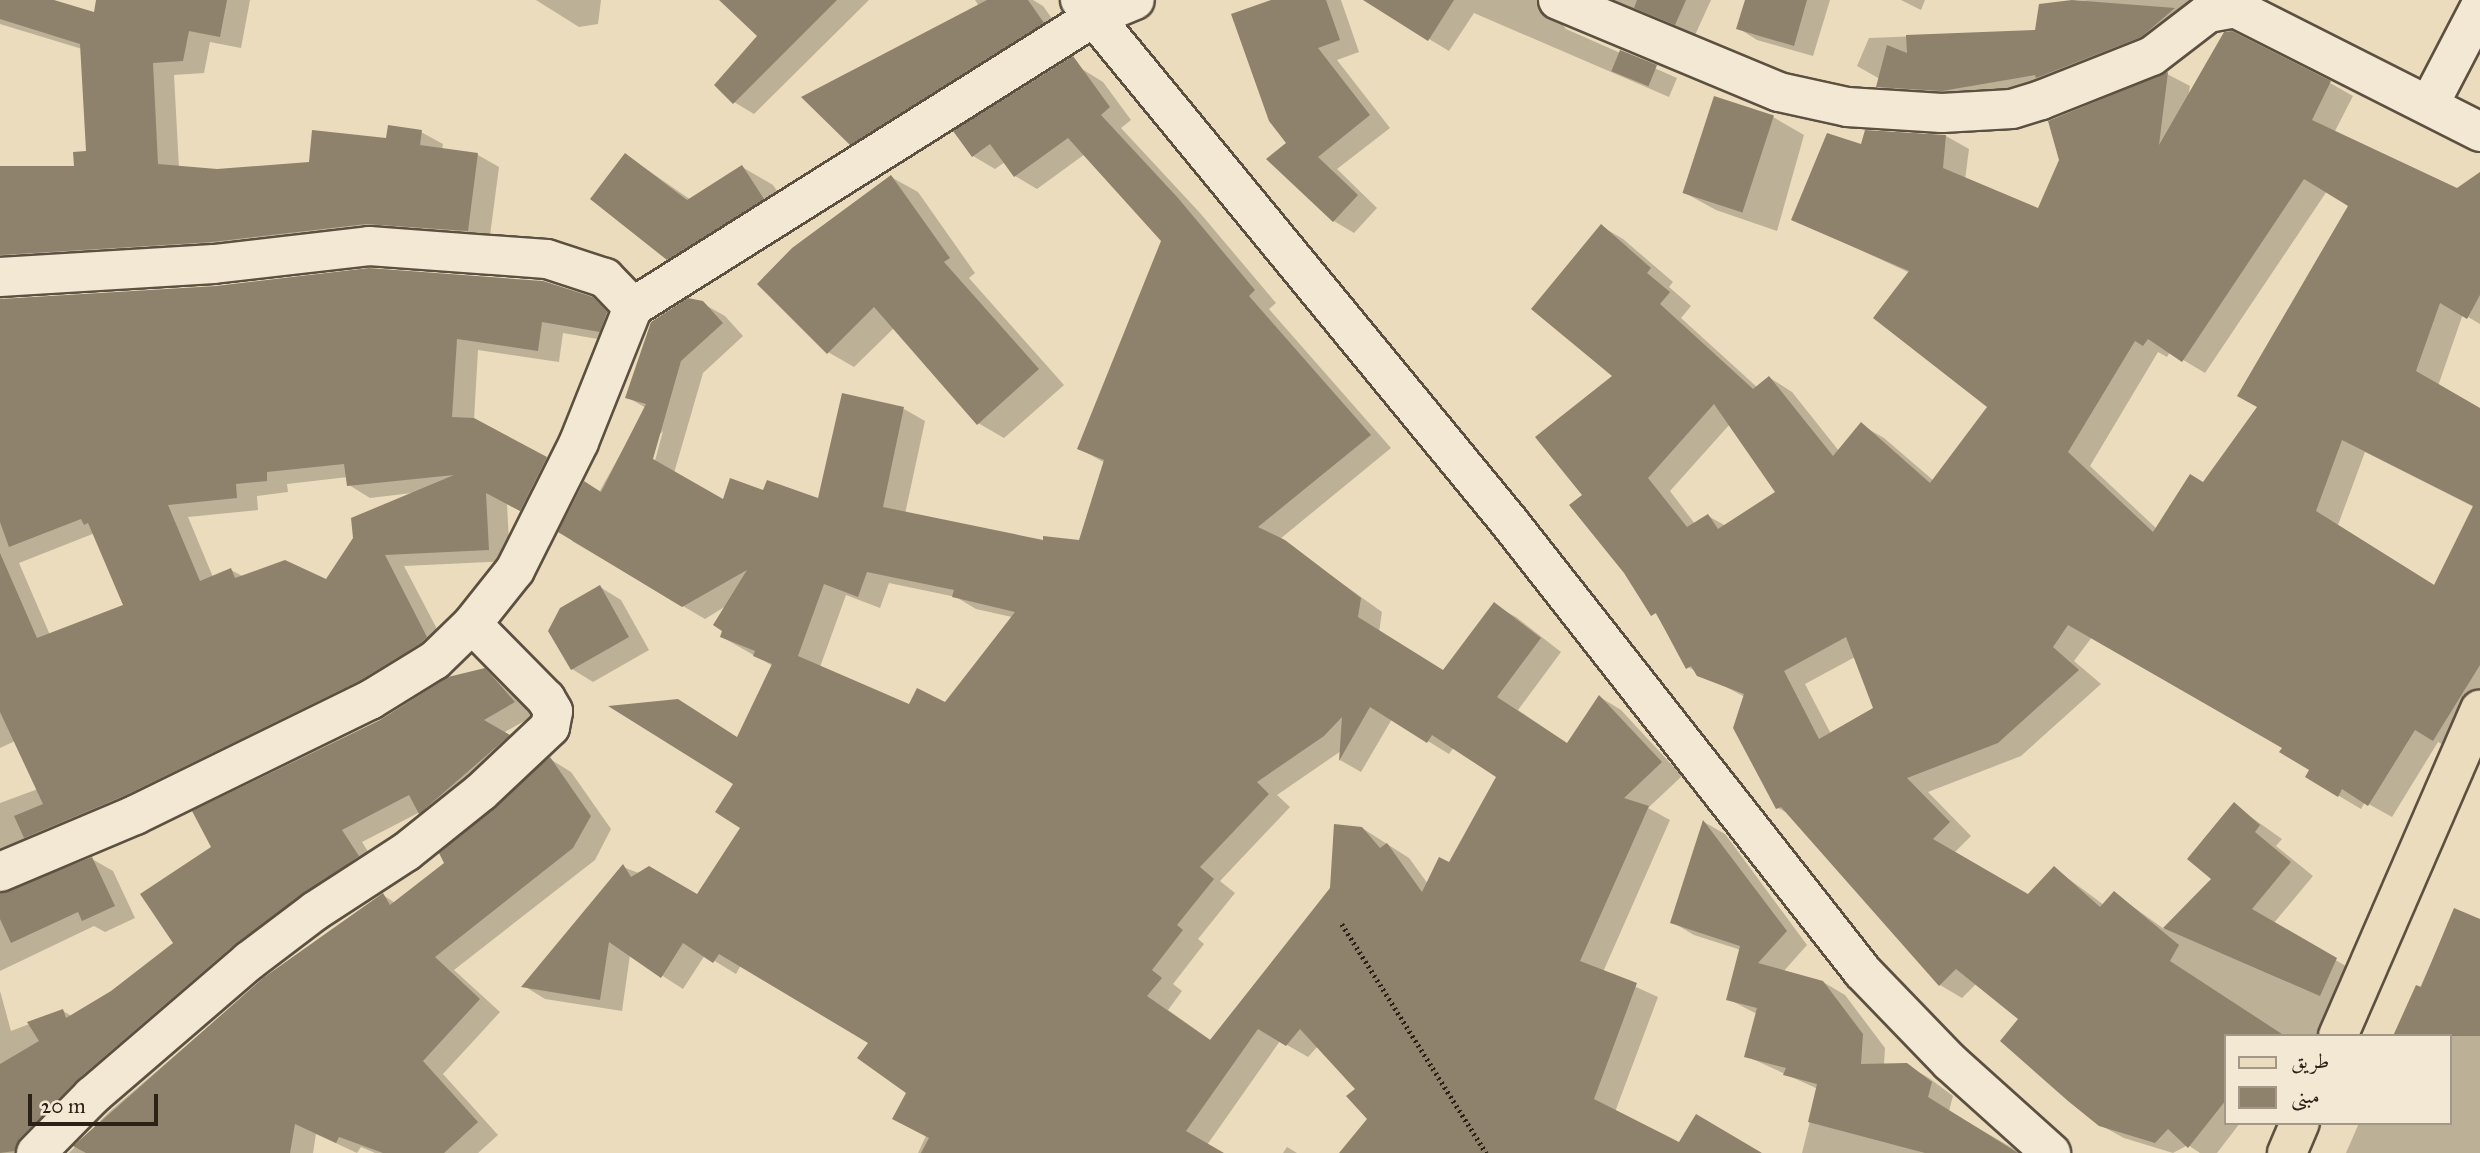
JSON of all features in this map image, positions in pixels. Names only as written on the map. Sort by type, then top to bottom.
[{"type":"main road","points":[[2339,1034],[2480,710]]},
{"type":"main road","points":[[2287,1153],[2299,1125]]},
{"type":"street","points":[[0,872],[135,815],[370,700],[435,660],[472,624],[515,570],[552,501],[633,307],[1087,8],[1135,0]]},
{"type":"street","points":[[1558,0],[1779,92],[1847,107],[1942,113],[2012,109],[2041,100],[2152,57],[2213,10],[2235,8],[2480,132]]},
{"type":"street","points":[[1087,8],[1510,523],[1863,972],[1950,1062],[2051,1153]]},
{"type":"street","points":[[2430,105],[2480,8]]},
{"type":"street","points":[[0,277],[214,264],[369,246],[547,259],[605,278],[633,307]]},
{"type":"street","points":[[36,1153],[92,1096],[249,961],[315,911],[405,852],[481,792],[550,727],[553,711],[546,699],[472,624]]},
{"type":"path","points":[[1342,924],[1486,1153]]},
{"type":"building","points":[[0,0],[54,0],[94,12],[96,0],[227,0],[220,37],[189,31],[183,61],[153,63],[158,164],[217,169],[309,162],[312,130],[386,138],[388,125],[422,130],[420,145],[478,153],[468,231],[366,224],[212,242],[0,255],[0,166],[74,166],[73,152],[86,151],[80,44],[0,19]]},
{"type":"building","points":[[719,0],[837,0],[733,104],[714,85],[757,36]]},
{"type":"building","points":[[987,0],[1028,0],[1044,23],[850,145],[801,97]]},
{"type":"building","points":[[1271,0],[1326,0],[1340,40],[1318,48],[1370,115],[1318,157],[1358,195],[1333,222],[1266,159],[1286,143],[1269,121],[1231,14]]},
{"type":"building","points":[[1363,0],[1454,0],[1428,41]]},
{"type":"building","points":[[1637,0],[1686,0],[1675,25],[1634,8]]},
{"type":"building","points":[[1745,0],[1807,0],[1794,46],[1736,29]]},
{"type":"building","points":[[2072,0],[2175,8],[2141,37],[2036,78],[2035,75],[1942,91],[1876,87],[1887,45],[1907,53],[1906,35],[2035,30],[2039,4]]},
{"type":"building","points":[[2232,31],[2331,81],[2312,120],[2457,188],[2480,172],[2480,295],[2467,319],[2440,303],[2416,371],[2480,408],[2480,665],[2433,741],[2415,730],[2368,806],[2342,789],[2338,797],[2305,777],[2309,770],[2279,752],[2282,748],[2068,625],[2053,647],[2079,670],[1998,743],[1907,778],[1950,822],[1933,839],[2028,894],[2054,866],[2100,907],[2114,891],[2179,945],[2170,961],[2282,1034],[2224,1034],[2224,1103],[2188,1148],[2168,1129],[2155,1143],[2099,1126],[2068,1101],[2000,1041],[2018,1019],[1956,969],[1939,986],[1781,807],[1776,809],[1733,728],[1744,694],[1697,676],[1691,666],[1686,669],[1656,613],[1651,616],[1624,573],[1569,505],[1582,495],[1535,437],[1612,376],[1531,309],[1601,224],[1651,268],[1647,273],[1670,292],[1660,304],[1753,389],[1769,376],[1833,456],[1861,422],[1930,483],[1987,407],[1873,318],[1909,271],[1791,220],[1827,133],[1861,144],[1865,130],[1946,135],[1943,168],[2038,208],[2059,160],[2048,121],[2168,72],[2159,145],[2224,32]],"holes":[[[2304,179],[2348,206],[2237,396],[2257,407],[2203,482],[2190,474],[2153,532],[2068,452],[2135,341],[2143,346],[2148,339],[2182,362]],[[1714,404],[1775,492],[1718,529],[1708,514],[1687,527],[1648,478]],[[2342,440],[2473,506],[2434,585],[2316,511]],[[1846,637],[1873,708],[1819,739],[1784,671]]]},
{"type":"building","points":[[1620,50],[1657,65],[1648,86],[1611,71]]},
{"type":"building","points":[[1073,56],[1110,107],[1101,115],[1178,198],[1255,290],[1249,296],[1371,435],[1258,527],[1285,540],[1361,598],[1358,617],[1443,670],[1494,602],[1541,638],[1497,697],[1567,743],[1599,695],[1662,762],[1624,798],[1649,806],[1580,961],[1637,983],[1594,1099],[1679,1142],[1696,1114],[1762,1153],[1339,1153],[1367,1119],[1346,1096],[1355,1089],[1300,1029],[1286,1046],[1258,1029],[1186,1131],[1224,1153],[921,1153],[929,1138],[892,1119],[906,1093],[857,1058],[868,1043],[719,954],[713,963],[683,943],[661,978],[609,942],[600,1000],[521,987],[623,864],[631,877],[649,866],[697,894],[740,828],[715,812],[733,784],[608,706],[678,699],[737,737],[772,664],[753,656],[755,651],[720,637],[722,631],[713,625],[747,570],[682,607],[558,532],[584,481],[601,492],[646,404],[625,398],[651,322],[688,298],[703,301],[723,323],[681,361],[653,459],[723,499],[730,478],[763,490],[767,480],[818,498],[842,393],[904,407],[883,507],[1043,540],[1043,536],[1079,540],[1104,460],[1077,449],[1161,241],[1068,138],[1014,177],[990,144],[972,157],[953,131]],"holes":[[[867,572],[954,590],[952,597],[1015,612],[945,702],[917,688],[909,704],[798,656],[824,584],[858,597]],[[1370,707],[1427,743],[1432,735],[1496,777],[1449,862],[1439,857],[1422,892],[1387,843],[1380,848],[1362,827],[1334,824],[1330,888],[1210,1040],[1147,996],[1162,978],[1152,970],[1183,930],[1177,925],[1214,879],[1200,867],[1269,794],[1257,782],[1324,736],[1342,717],[1339,761]]]},
{"type":"building","points":[[1714,96],[1774,115],[1742,212],[1682,193]]},
{"type":"building","points":[[625,153],[687,200],[742,165],[764,199],[667,260],[590,199]]},
{"type":"building","points":[[891,175],[950,258],[944,262],[1039,369],[977,425],[874,307],[827,354],[757,284],[792,248]]},
{"type":"building","points":[[369,268],[543,281],[593,297],[607,312],[600,332],[542,322],[538,351],[457,339],[452,417],[474,418],[547,457],[520,511],[486,493],[489,550],[385,555],[427,637],[421,643],[359,681],[126,795],[24,838],[14,816],[43,804],[0,712],[0,553],[37,638],[123,605],[88,523],[84,525],[81,519],[9,547],[0,522],[0,299],[216,286]],"holes":[[[344,464],[347,486],[454,475],[351,518],[353,538],[326,579],[285,560],[235,578],[231,568],[200,581],[168,505],[237,498],[236,484],[267,481],[267,472]]]},
{"type":"building","points":[[600,585],[629,637],[571,670],[548,631],[560,608]]},
{"type":"building","points":[[485,668],[515,702],[484,720],[510,735],[419,814],[409,795],[342,830],[359,856],[235,944],[78,1079],[20,1138],[15,1151],[0,1153],[0,1064],[39,1041],[27,1022],[63,1009],[66,1018],[111,991],[173,943],[140,894],[211,847],[192,811],[380,720],[448,677]]},
{"type":"building","points":[[550,757],[591,816],[573,848],[435,957],[480,999],[423,1061],[478,1122],[444,1153],[383,1153],[339,1137],[336,1143],[295,1124],[290,1153],[86,1153],[73,1146],[263,978],[383,893],[390,905],[444,863],[439,853]]},
{"type":"building","points":[[2234,802],[2260,825],[2255,832],[2291,862],[2252,909],[2337,958],[2320,996],[2163,928],[2211,879],[2187,859]]},
{"type":"building","points":[[1703,820],[1787,931],[1758,963],[1823,981],[1863,1034],[1861,1064],[1907,1063],[1932,1082],[1928,1097],[2018,1153],[1925,1153],[1808,1122],[1817,1084],[1783,1075],[1786,1068],[1744,1057],[1757,1008],[1726,1000],[1740,946],[1670,923]]},
{"type":"building","points":[[92,857],[115,906],[82,921],[78,912],[11,943],[0,919],[0,893]]},
{"type":"building","points":[[2454,908],[2480,919],[2480,1036],[2394,1034],[2416,985],[2421,987]]}]
